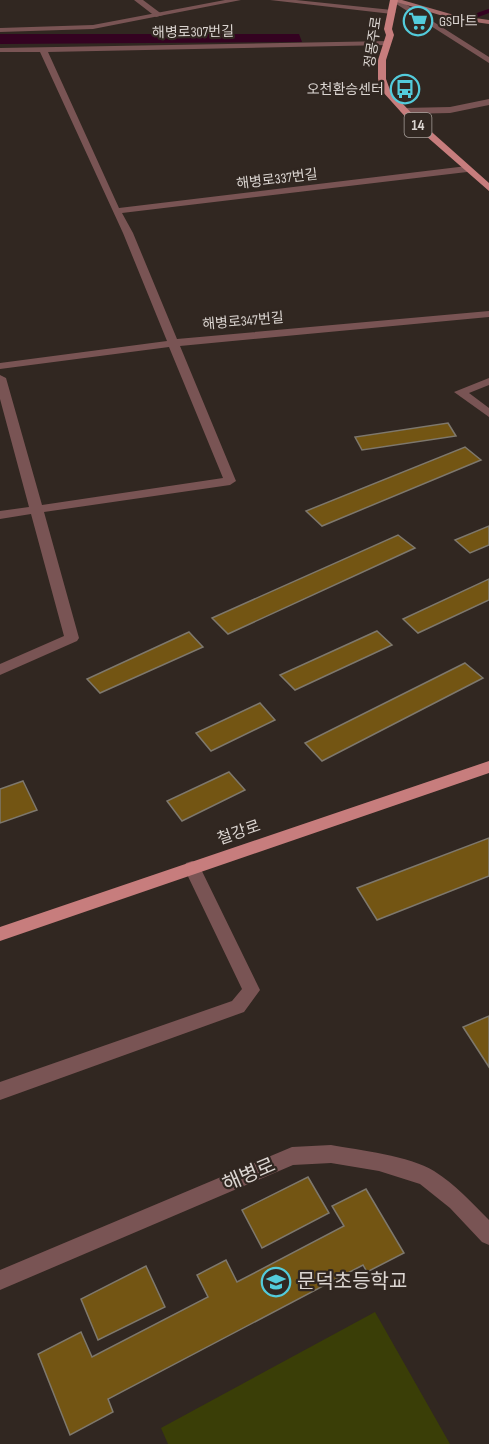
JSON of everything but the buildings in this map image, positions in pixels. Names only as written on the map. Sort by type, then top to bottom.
[{"type":"main road","name":"정몽주로","points":[[394,0],[382,60],[382,79],[386,91],[404,111],[489,188]]},
{"type":"main road","points":[[394,0],[453,17],[489,22]]},
{"type":"main road","name":"철강로","points":[[0,934],[489,767]]},
{"type":"street","points":[[138,0],[159,15]]},
{"type":"street","points":[[0,30],[83,28],[232,0]]},
{"type":"street","points":[[274,0],[392,12]]},
{"type":"street","points":[[394,0],[489,61]]},
{"type":"street","name":"해병로307번길","points":[[0,50],[387,44]]},
{"type":"street","points":[[0,515],[230,481],[128,233],[43,49]]},
{"type":"street","points":[[404,111],[450,110],[489,102]]},
{"type":"street","name":"해병로337번길","points":[[116,211],[467,169]]},
{"type":"street","name":"해병로347번길","points":[[0,366],[175,343],[489,314]]},
{"type":"street","points":[[0,378],[72,638],[0,670]]},
{"type":"street","points":[[489,381],[460,392],[489,413]]},
{"type":"street","points":[[0,1091],[238,1007],[250,990],[192,868]]},
{"type":"street","name":"해병로","points":[[0,1280],[292,1156],[331,1154],[379,1162],[426,1177],[457,1201],[489,1235]]},
{"type":"green space","points":[[375,1312],[450,1444],[168,1444],[161,1428]]},
{"type":"shaded area","points":[[0,34],[299,34],[302,42],[0,44]]},
{"type":"waterway","points":[[472,17],[489,11]]},
{"type":"place","name":"GS마트","points":[[418,21]]},
{"type":"place","name":"오천환승센터","points":[[405,89]]},
{"type":"place","name":"문덕초등학교","points":[[276,1282]]}]
